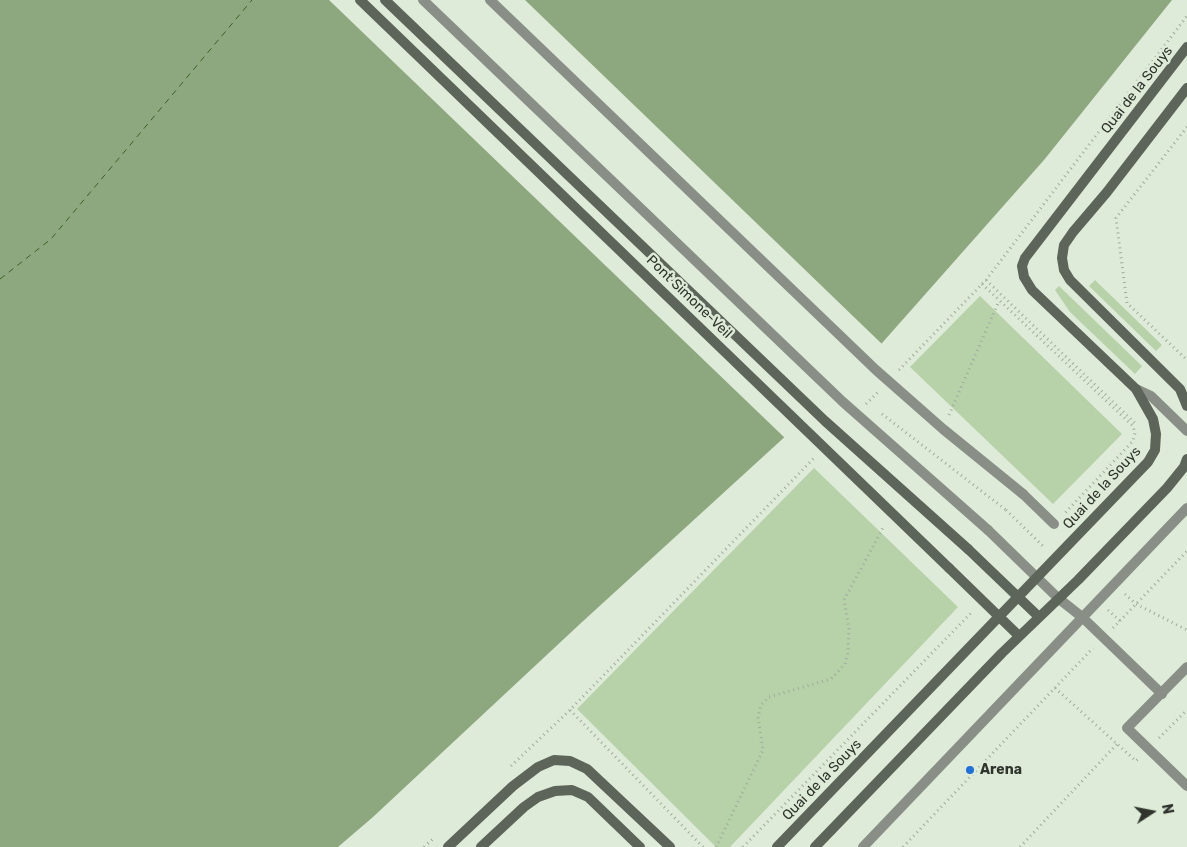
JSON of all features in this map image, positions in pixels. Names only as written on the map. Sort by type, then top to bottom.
[{"type":"main road","name":"Pont Simone-Veil","points":[[360,0],[1018,636]]},
{"type":"main road","name":"Pont Simone-Veil","points":[[384,0],[825,421],[968,549],[1038,617]]},
{"type":"main road","name":"Quai de la Souys","points":[[777,847],[997,616],[1148,462],[1155,450],[1156,434],[1153,419],[1136,389],[1032,290],[1024,276],[1022,266],[1025,258],[1187,47]]},
{"type":"main road","points":[[1187,88],[1107,192],[1073,232],[1064,245],[1062,258],[1064,270],[1070,280],[1184,393],[1187,406]]},
{"type":"main road","points":[[815,847],[1018,636],[1078,580],[1167,488],[1184,468],[1187,459]]},
{"type":"main road","points":[[448,847],[513,786],[538,767],[554,760],[570,761],[587,769],[670,847]]},
{"type":"main road","points":[[480,847],[524,807],[538,797],[555,791],[572,790],[588,797],[640,847]]},
{"type":"street","points":[[423,0],[843,402],[988,530],[1035,577],[1082,617],[1162,694]]},
{"type":"street","points":[[490,0],[876,370],[943,429],[1023,494],[1054,524]]},
{"type":"street","points":[[1136,389],[1151,396],[1187,431]]},
{"type":"street","points":[[863,847],[1187,508]]},
{"type":"street","points":[[1187,667],[1127,728],[1187,786]]},
{"type":"path","name":"Quai de la Souys","points":[[899,370],[986,280],[1187,16]]},
{"type":"path","points":[[1187,127],[1116,218],[1127,303],[1187,360]]},
{"type":"path","points":[[986,280],[1139,427]]},
{"type":"path","points":[[982,284],[1132,426],[1135,433],[1133,441],[1054,524]]},
{"type":"path","points":[[943,429],[999,301]]},
{"type":"path","points":[[864,406],[885,385]]},
{"type":"path","points":[[862,398],[870,404]]},
{"type":"path","points":[[877,410],[1006,510],[1045,548],[1050,542]]},
{"type":"path","points":[[1118,469],[1137,448],[1139,442]]},
{"type":"path","points":[[703,847],[570,710],[816,456]]},
{"type":"path","points":[[716,847],[763,750],[758,717],[760,704],[770,697],[830,679],[844,664],[848,652],[849,629],[844,600],[884,525]]},
{"type":"path","points":[[1120,622],[1187,551]]},
{"type":"path","points":[[1124,594],[1136,604],[1187,630]]},
{"type":"path","points":[[743,847],[973,611]]},
{"type":"path","points":[[903,847],[1103,637]]},
{"type":"path","points":[[1020,847],[1117,744]]},
{"type":"shaded area","points":[[0,0],[1172,0],[1044,160],[875,351],[835,391],[581,623],[373,817],[338,847],[0,847]]},
{"type":"shaded area","points":[[1095,280],[1162,345],[1156,351],[1089,286]]},
{"type":"shaded area","points":[[1059,286],[1142,366],[1135,374],[1070,312],[1055,290]]},
{"type":"shaded area","points":[[980,296],[1122,434],[1053,504],[910,367]]},
{"type":"shaded area","points":[[814,468],[958,607],[730,847],[716,847],[577,709]]},
{"type":"pier","points":[[329,0],[525,0],[883,345],[837,393],[786,439]]},
{"type":"ferry route","points":[[0,279],[51,239],[252,0]]},
{"type":"place","name":"Arena","points":[[970,770]]}]
